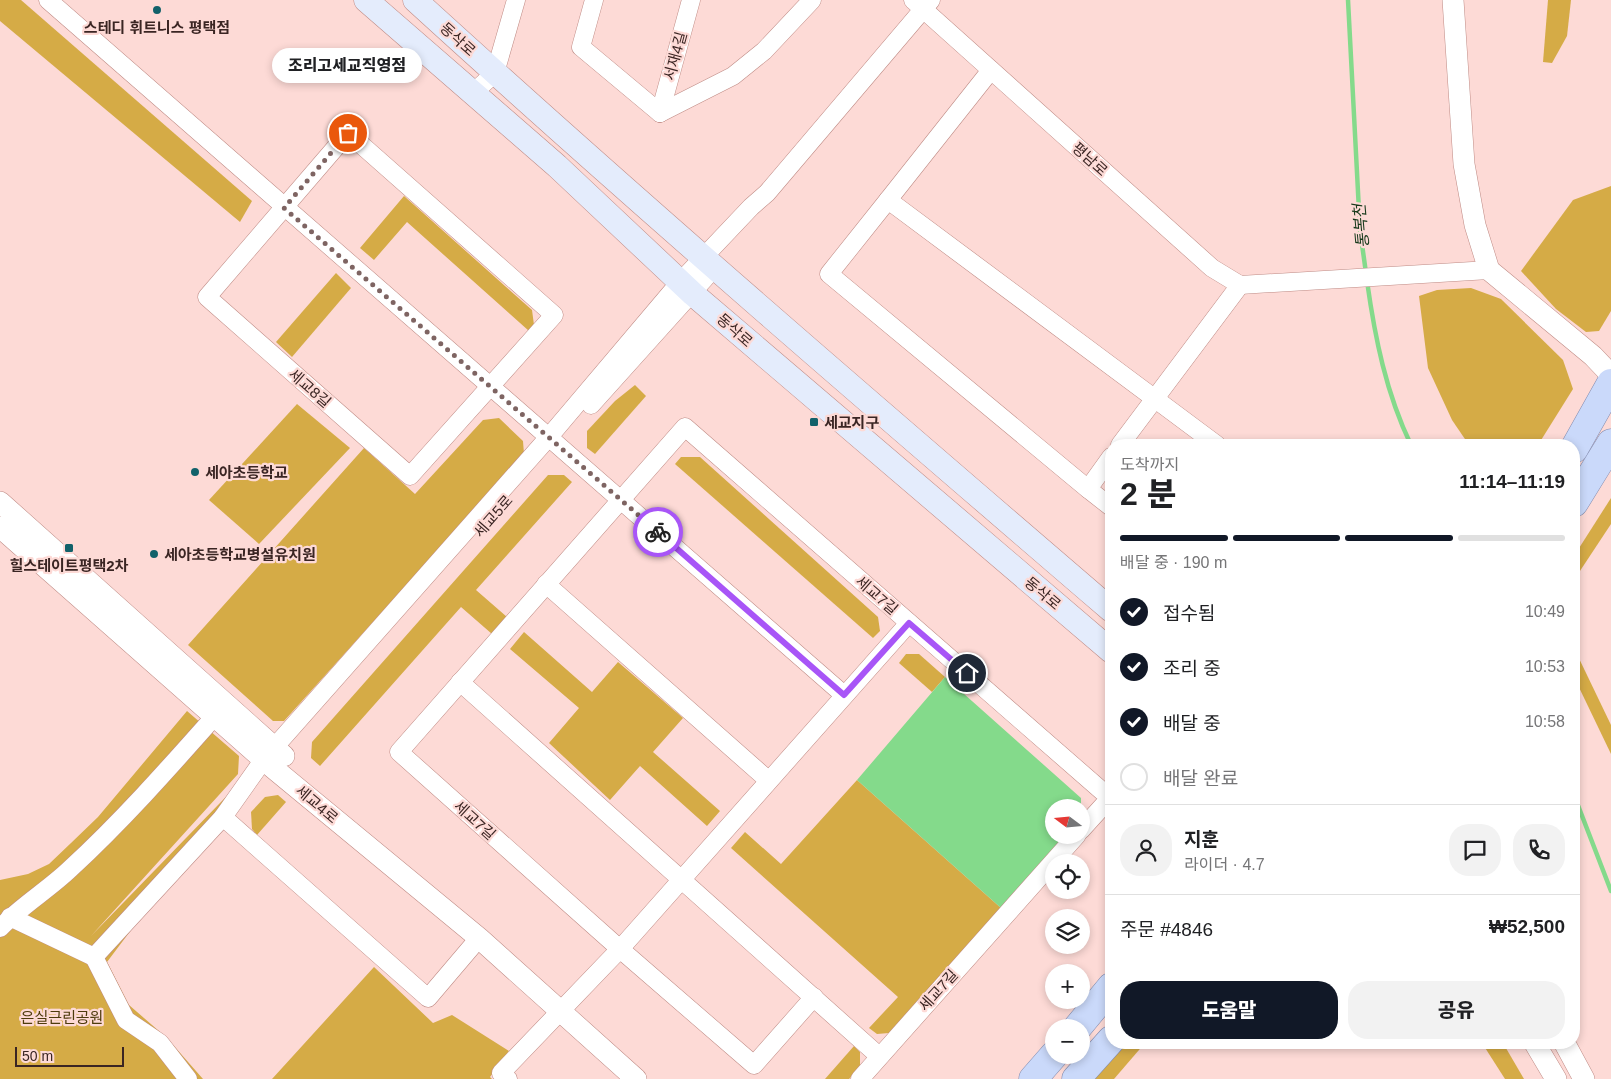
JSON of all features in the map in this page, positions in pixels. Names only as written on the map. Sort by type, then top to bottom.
[{"type":"main road","name":"동삭로","points":[[366,0],[474,92],[686,288],[1105,646]]},
{"type":"main road","name":"동삭로","points":[[416,0],[495,73],[909,438],[1105,605]]},
{"type":"main road","points":[[1580,439],[1611,383]]},
{"type":"main road","points":[[1580,493],[1611,443]]},
{"type":"main road","points":[[1084,1019],[1105,994]]},
{"type":"main road","points":[[1076,1079],[1105,1047]]},
{"type":"main road","points":[[1033,1079],[1046,1064]]},
{"type":"street","points":[[48,0],[844,695]]},
{"type":"street","points":[[474,92],[495,73],[516,0]]},
{"type":"street","points":[[594,0],[581,47],[660,113],[733,76],[764,51],[812,0]]},
{"type":"street","name":"서재4길","points":[[660,113],[690,0]]},
{"type":"street","points":[[1453,0],[1464,164],[1475,225],[1489,270],[1593,356],[1611,375]]},
{"type":"street","name":"평남로","points":[[922,3],[991,70],[1212,268],[1240,285]]},
{"type":"street","name":"세교5로","points":[[94,957],[223,817],[710,262],[751,206],[767,193],[922,3]]},
{"type":"street","points":[[991,70],[829,274],[1105,502]]},
{"type":"street","name":"세교8길","points":[[348,133],[554,315],[490,386],[410,476],[207,297],[348,133]]},
{"type":"street","points":[[888,200],[1209,439]]},
{"type":"street","points":[[1124,439],[1240,285],[1489,270]]},
{"type":"street","name":"세교7길","points":[[814,997],[754,1065],[620,949],[399,752],[684,427],[1105,794]]},
{"type":"street","points":[[1088,489],[1105,465]]},
{"type":"street","name":"세교4로","points":[[0,502],[274,758],[480,938],[636,1079]]},
{"type":"street","name":"세교4로","points":[[0,527],[214,716],[274,758]]},
{"type":"street","points":[[546,584],[768,780]]},
{"type":"street","points":[[508,1079],[501,1073],[561,1013],[620,949],[680,879],[909,623]]},
{"type":"street","points":[[460,682],[879,1056]]},
{"type":"street","points":[[188,1079],[160,1043],[126,1020],[94,957],[5,923],[70,870],[150,789],[214,716]]},
{"type":"street","name":"세교7길","points":[[1090,820],[1105,804]]},
{"type":"street","points":[[223,817],[428,998],[480,938]]},
{"type":"street","name":"세교7길","points":[[860,1079],[1069,844]]},
{"type":"street","points":[[1538,1049],[1556,1079]]},
{"type":"street","points":[[1568,1049],[1584,1079]]},
{"type":"green space","points":[[0,0],[21,0],[252,201],[240,222],[0,21]]},
{"type":"green space","points":[[1548,0],[1571,0],[1567,36],[1552,63],[1543,62]]},
{"type":"green space","points":[[1611,186],[1611,311],[1599,331],[1586,332],[1556,309],[1521,271],[1573,200]]},
{"type":"green space","points":[[404,196],[532,310],[534,325],[529,331],[407,222],[374,260],[360,248]]},
{"type":"green space","points":[[336,273],[351,288],[292,357],[276,342]]},
{"type":"green space","points":[[1471,288],[1501,299],[1563,360],[1573,389],[1542,439],[1465,439],[1452,420],[1428,368],[1419,296],[1437,290]]},
{"type":"green space","points":[[635,385],[646,396],[595,454],[587,448],[587,431],[615,401]]},
{"type":"green space","points":[[297,404],[350,448],[259,544],[209,500]]},
{"type":"green space","points":[[499,418],[523,441],[524,454],[284,721],[273,721],[188,645],[364,448],[415,494],[483,420]]},
{"type":"green space","points":[[681,457],[700,457],[878,617],[880,631],[873,638],[675,464]]},
{"type":"green space","points":[[548,475],[564,475],[572,482],[476,590],[507,617],[492,634],[461,607],[320,766],[311,758],[312,742]]},
{"type":"green space","points":[[1611,498],[1611,524],[1580,571],[1580,547]]},
{"type":"green space","points":[[524,632],[592,692],[618,662],[683,718],[653,752],[720,811],[707,826],[640,766],[610,800],[549,743],[579,708],[510,649]]},
{"type":"green space","points":[[906,654],[919,654],[945,677],[932,692],[899,663]]},
{"type":"green space","points":[[1580,660],[1611,725],[1611,754],[1580,689]]},
{"type":"green space","name":"은실근린공원","points":[[187,711],[239,756],[238,774],[91,936],[251,771],[107,962],[129,1005],[167,1038],[203,1079],[0,1079],[0,880],[28,874],[49,864],[98,817]]},
{"type":"green space","points":[[857,780],[1001,908],[889,1033],[877,1034],[869,1028],[898,997],[731,848],[745,832],[781,864]]},
{"type":"green space","points":[[278,795],[286,802],[257,835],[252,829],[251,812],[265,797]]},
{"type":"green space","points":[[374,967],[433,1023],[452,1015],[509,1051],[490,1077],[492,1079],[272,1079]]},
{"type":"green space","points":[[854,1046],[860,1052],[860,1067],[849,1079],[825,1079]]},
{"type":"green space","points":[[1114,1049],[1140,1049],[1114,1079],[1087,1079]]},
{"type":"green space","points":[[1486,1049],[1506,1049],[1524,1079],[1505,1079]]},
{"type":"shaded area","points":[[945,677],[1081,799],[1045,799],[1045,844],[1057,844],[1048,854],[1045,854],[1045,858],[1001,908],[857,780]]},
{"type":"waterway","name":"통복천","points":[[1348,0],[1360,230],[1366,273]]},
{"type":"waterway","name":"통복천","points":[[1367,281],[1388,385],[1408,439]]},
{"type":"waterway","name":"통복천","points":[[1580,811],[1611,891]]},
{"type":"way so far","points":[[348,133],[284,208],[658,532]]},
{"type":"place","name":"스테디 휘트니스 평택점","points":[[157,10]]},
{"type":"place","name":"조리고세교직영점","points":[[348,133]]},
{"type":"place","name":"세교지구","points":[[814,422]]},
{"type":"place","name":"세아초등학교","points":[[195,472]]},
{"type":"place","name":"힐스테이트평택2차","points":[[69,548]]},
{"type":"place","name":"세아초등학교병설유치원","points":[[154,554]]},
{"type":"route","points":[[658,532],[844,695],[909,623],[967,673]]}]
